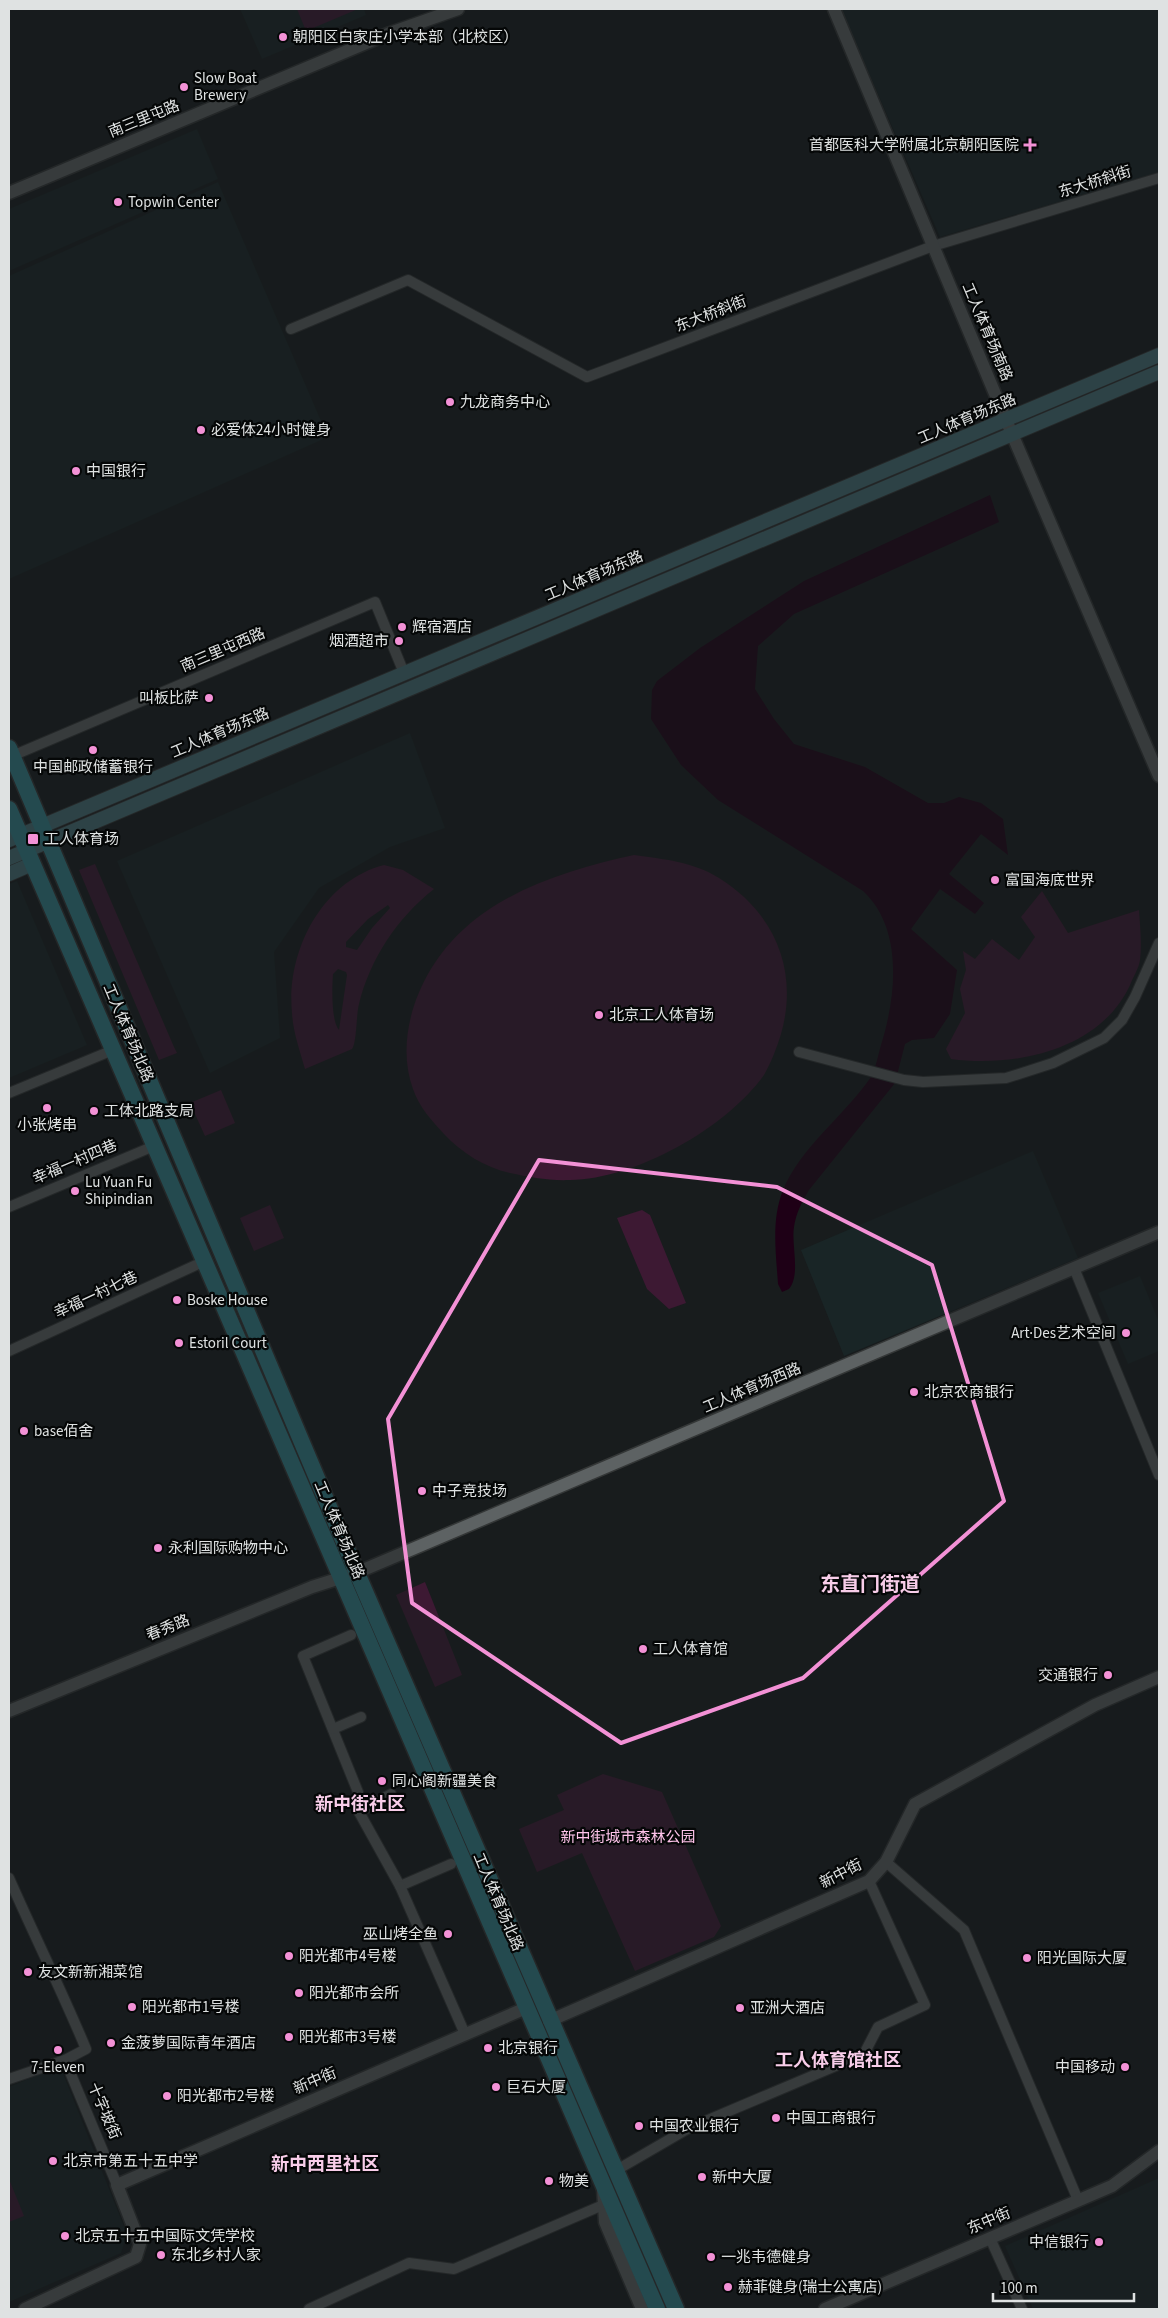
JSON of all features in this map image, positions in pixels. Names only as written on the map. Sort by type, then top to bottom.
[{"type":"main road","name":"工人体育场东路","points":[[14,837],[1159,355]]},
{"type":"main road","name":"工人体育场东路","points":[[30,857],[47,842],[1159,372]]},
{"type":"main road","name":"工人体育场北路","points":[[10,752],[356,1573],[549,2021],[676,2309]]},
{"type":"main road","name":"工人体育场北路","points":[[9,809],[14,837],[30,857],[656,2309]]},
{"type":"main road","points":[[9,858],[30,857]]},
{"type":"main road","points":[[9,874],[30,857]]},
{"type":"street","name":"南三里屯路","points":[[9,193],[390,32],[458,9]]},
{"type":"street","name":"工人体育场南路","points":[[834,9],[1006,420],[1159,776]]},
{"type":"street","name":"东大桥斜街","points":[[291,329],[408,280],[587,377],[933,246],[1159,178]]},
{"type":"street","name":"南三里屯西路","points":[[10,752],[375,602],[404,673]]},
{"type":"street","points":[[799,1052],[904,1080],[923,1082],[1006,1078],[1053,1063],[1079,1052],[1104,1038],[1122,1020],[1135,997],[1159,943]]},
{"type":"street","points":[[9,1093],[113,1050]]},
{"type":"street","name":"幸福一村四巷","points":[[9,1207],[154,1146]]},
{"type":"street","name":"工人体育场西路","points":[[340,1578],[356,1573],[1159,1232]]},
{"type":"street","name":"幸福一村七巷","points":[[9,1351],[196,1265]]},
{"type":"street","points":[[1074,1268],[1159,1475]]},
{"type":"street","name":"春秀路","points":[[9,1711],[312,1587],[340,1578]]},
{"type":"street","points":[[351,1635],[303,1656],[358,1792],[359,1812],[400,1886],[465,2034]]},
{"type":"street","name":"新中街","points":[[549,2021],[869,1881],[886,1862],[915,1804],[1096,1705],[1159,1677]]},
{"type":"street","points":[[333,1729],[361,1717]]},
{"type":"street","points":[[359,1812],[391,1794]]},
{"type":"street","points":[[886,1862],[964,1930],[1078,2200]]},
{"type":"street","points":[[400,1886],[451,1864]]},
{"type":"street","points":[[9,1878],[36,1939],[63,1992],[86,2050],[65,2060],[9,2079]]},
{"type":"street","points":[[615,2171],[689,2128],[864,2054],[878,2028],[925,2005],[869,1881]]},
{"type":"street","name":"新中街","points":[[117,2185],[526,2008]]},
{"type":"street","name":"十字坡街","points":[[25,2309],[136,2257],[140,2244],[65,2060]]},
{"type":"street","name":"东中街","points":[[825,2309],[1112,2186],[1159,2151]]},
{"type":"street","name":"工人体育场北路","points":[[602,2184],[605,2222],[642,2309]]},
{"type":"street","points":[[309,2309],[408,2264],[454,2269],[603,2205]]},
{"type":"street","points":[[990,2238],[1022,2309]]},
{"type":"highlighted area","points":[[539,1160],[777,1187],[932,1265],[1004,1501],[803,1678],[621,1743],[412,1603],[388,1419]]},
{"type":"shaded area","name":"朝阳区白家庄小学本部（北校区）","points":[[240,9],[364,9],[366,15],[262,59]]},
{"type":"shaded area","name":"首都医科大学附属北京朝阳医院","points":[[841,9],[1159,9],[1159,172],[940,237]]},
{"type":"shaded area","points":[[197,129],[218,179],[9,271],[9,209]]},
{"type":"shaded area","points":[[218,182],[328,437],[9,579],[9,276]]},
{"type":"shaded area","points":[[990,495],[999,522],[794,614],[758,646],[755,689],[774,719],[794,744],[865,767],[928,803],[944,803],[959,797],[981,803],[1003,819],[1008,855],[981,834],[949,874],[984,903],[975,914],[940,889],[911,929],[957,970],[950,1014],[934,1038],[912,1040],[905,1044],[895,1083],[809,1190],[796,1217],[794,1227],[795,1268],[793,1283],[789,1289],[782,1292],[778,1284],[776,1249],[779,1201],[800,1160],[849,1105],[873,1073],[886,1026],[893,985],[891,944],[885,924],[876,907],[863,891],[718,800],[681,765],[651,719],[652,690],[657,681],[700,648],[804,581]]},
{"type":"shaded area","points":[[410,733],[445,828],[390,847],[319,888],[274,952],[280,1038],[210,1073],[117,861]]},
{"type":"shaded area","points":[[17,881],[87,1045],[9,1078],[9,884]]},
{"type":"shaded area","points":[[1033,1151],[1078,1258],[844,1356],[801,1250]]},
{"type":"shaded area","points":[[1140,1276],[1159,1322],[1159,1351],[1128,1364],[1098,1293]]},
{"type":"shaded area","name":"北京市第五十五中学","points":[[60,2066],[127,2234],[121,2253],[9,2302],[9,2087]]},
{"type":"shaded area","points":[[1159,2178],[1159,2309],[1033,2309],[1005,2246]]},
{"type":"green space","points":[[297,9],[358,9],[306,31]]},
{"type":"green space","name":"北京工人体育场","points":[[634,855],[678,862],[699,868],[719,878],[755,908],[768,926],[778,946],[784,966],[787,988],[786,1011],[781,1034],[769,1065],[764,1075],[747,1095],[727,1114],[678,1147],[623,1171],[596,1177],[554,1180],[510,1173],[482,1163],[458,1147],[430,1119],[422,1108],[413,1089],[408,1068],[409,1024],[415,1002],[424,981],[449,944],[482,914],[502,902],[544,881],[566,873]]},
{"type":"green space","points":[[95,864],[177,1053],[159,1060],[79,870]]},
{"type":"green space","points":[[384,865],[403,870],[434,889],[408,913],[378,955],[370,971],[359,1004],[355,1041],[352,1049],[305,1069],[292,1013],[292,989],[295,966],[302,943],[326,903],[343,886],[362,873]],"holes":[[[388,905],[390,908],[372,928],[357,950],[346,947],[346,942],[368,919]],[[338,969],[346,972],[347,975],[339,1030],[336,1026],[333,1012],[332,995],[333,974]]]},
{"type":"green space","points":[[1042,891],[1068,933],[1139,910],[1140,960],[1130,985],[1117,1007],[1099,1025],[1078,1039],[1054,1049],[1029,1056],[1002,1060],[976,1061],[951,1059],[946,1049],[965,1013],[960,989],[966,970],[963,951],[975,959],[992,939],[1019,960],[1035,937],[1021,917]]},
{"type":"green space","points":[[221,1090],[235,1123],[205,1136],[190,1103]]},
{"type":"green space","points":[[270,1205],[284,1238],[254,1251],[240,1218]]},
{"type":"green space","points":[[642,1210],[650,1215],[686,1303],[669,1309],[647,1289],[617,1218]]},
{"type":"green space","points":[[425,1582],[462,1675],[435,1687],[396,1595]]},
{"type":"green space","name":"新中街城市森林公园","points":[[603,1774],[662,1792],[721,1926],[714,1937],[635,1971],[582,1853],[537,1872],[519,1829],[564,1810],[557,1795]]},
{"type":"green space","points":[[9,2179],[24,2216],[9,2222]]},
{"type":"place","name":"朝阳区白家庄小学本部（北校区）","points":[[283,37]]},
{"type":"place","name":"Slow Boat Brewery","points":[[184,87]]},
{"type":"place","name":"首都医科大学附属北京朝阳医院","points":[[1030,145]]},
{"type":"place","name":"Topwin Center","points":[[118,202]]},
{"type":"place","name":"九龙商务中心","points":[[450,402]]},
{"type":"place","name":"必爱体24小时健身","points":[[201,430]]},
{"type":"place","name":"中国银行","points":[[76,471]]},
{"type":"place","name":"辉宿酒店","points":[[402,627]]},
{"type":"place","name":"烟酒超市","points":[[399,641]]},
{"type":"place","name":"叫板比萨","points":[[209,698]]},
{"type":"place","name":"中国邮政储蓄银行","points":[[93,750]]},
{"type":"place","name":"工人体育场","points":[[33,839]]},
{"type":"place","name":"富国海底世界","points":[[995,880]]},
{"type":"place","name":"北京工人体育场","points":[[599,1015]]},
{"type":"place","name":"小张烤串","points":[[47,1108]]},
{"type":"place","name":"工体北路支局","points":[[94,1111]]},
{"type":"place","name":"Lu Yuan Fu Shipindian","points":[[75,1191]]},
{"type":"place","name":"Boske House","points":[[177,1300]]},
{"type":"place","name":"Art·Des艺术空间","points":[[1126,1333]]},
{"type":"place","name":"Estoril Court","points":[[179,1343]]},
{"type":"place","name":"北京农商银行","points":[[914,1392]]},
{"type":"place","name":"base佰舍","points":[[24,1431]]},
{"type":"place","name":"中子竞技场","points":[[422,1491]]},
{"type":"place","name":"永利国际购物中心","points":[[158,1548]]},
{"type":"place","name":"工人体育馆","points":[[643,1649]]},
{"type":"place","name":"交通银行","points":[[1108,1675]]},
{"type":"place","name":"同心阁新疆美食","points":[[382,1781]]},
{"type":"place","name":"巫山烤全鱼","points":[[448,1934]]},
{"type":"place","name":"阳光都市4号楼","points":[[289,1956]]},
{"type":"place","name":"阳光国际大厦","points":[[1027,1958]]},
{"type":"place","name":"友文新新湘菜馆","points":[[28,1972]]},
{"type":"place","name":"阳光都市会所","points":[[299,1993]]},
{"type":"place","name":"阳光都市1号楼","points":[[132,2007]]},
{"type":"place","name":"亚洲大酒店","points":[[740,2008]]},
{"type":"place","name":"阳光都市3号楼","points":[[289,2037]]},
{"type":"place","name":"金菠萝国际青年酒店","points":[[111,2043]]},
{"type":"place","name":"北京银行","points":[[488,2048]]},
{"type":"place","name":"7-Eleven","points":[[58,2050]]},
{"type":"place","name":"中国移动","points":[[1125,2067]]},
{"type":"place","name":"巨石大厦","points":[[496,2087]]},
{"type":"place","name":"阳光都市2号楼","points":[[167,2096]]},
{"type":"place","name":"中国工商银行","points":[[776,2118]]},
{"type":"place","name":"中国农业银行","points":[[639,2126]]},
{"type":"place","name":"北京市第五十五中学","points":[[53,2161]]},
{"type":"place","name":"新中大厦","points":[[702,2177]]},
{"type":"place","name":"物美","points":[[549,2181]]},
{"type":"place","name":"北京五十五中国际文凭学校","points":[[65,2236]]},
{"type":"place","name":"中信银行","points":[[1099,2242]]},
{"type":"place","name":"东北乡村人家","points":[[161,2255]]},
{"type":"place","name":"一兆韦德健身","points":[[711,2257]]},
{"type":"place","name":"赫菲健身(瑞士公寓店)","points":[[728,2287]]},
{"type":"district","name":"东直门街道","points":[[870,1585]]},
{"type":"district","name":"新中街社区","points":[[360,1804]]},
{"type":"district","name":"工人体育馆社区","points":[[838,2060]]},
{"type":"district","name":"新中西里社区","points":[[325,2164]]}]
